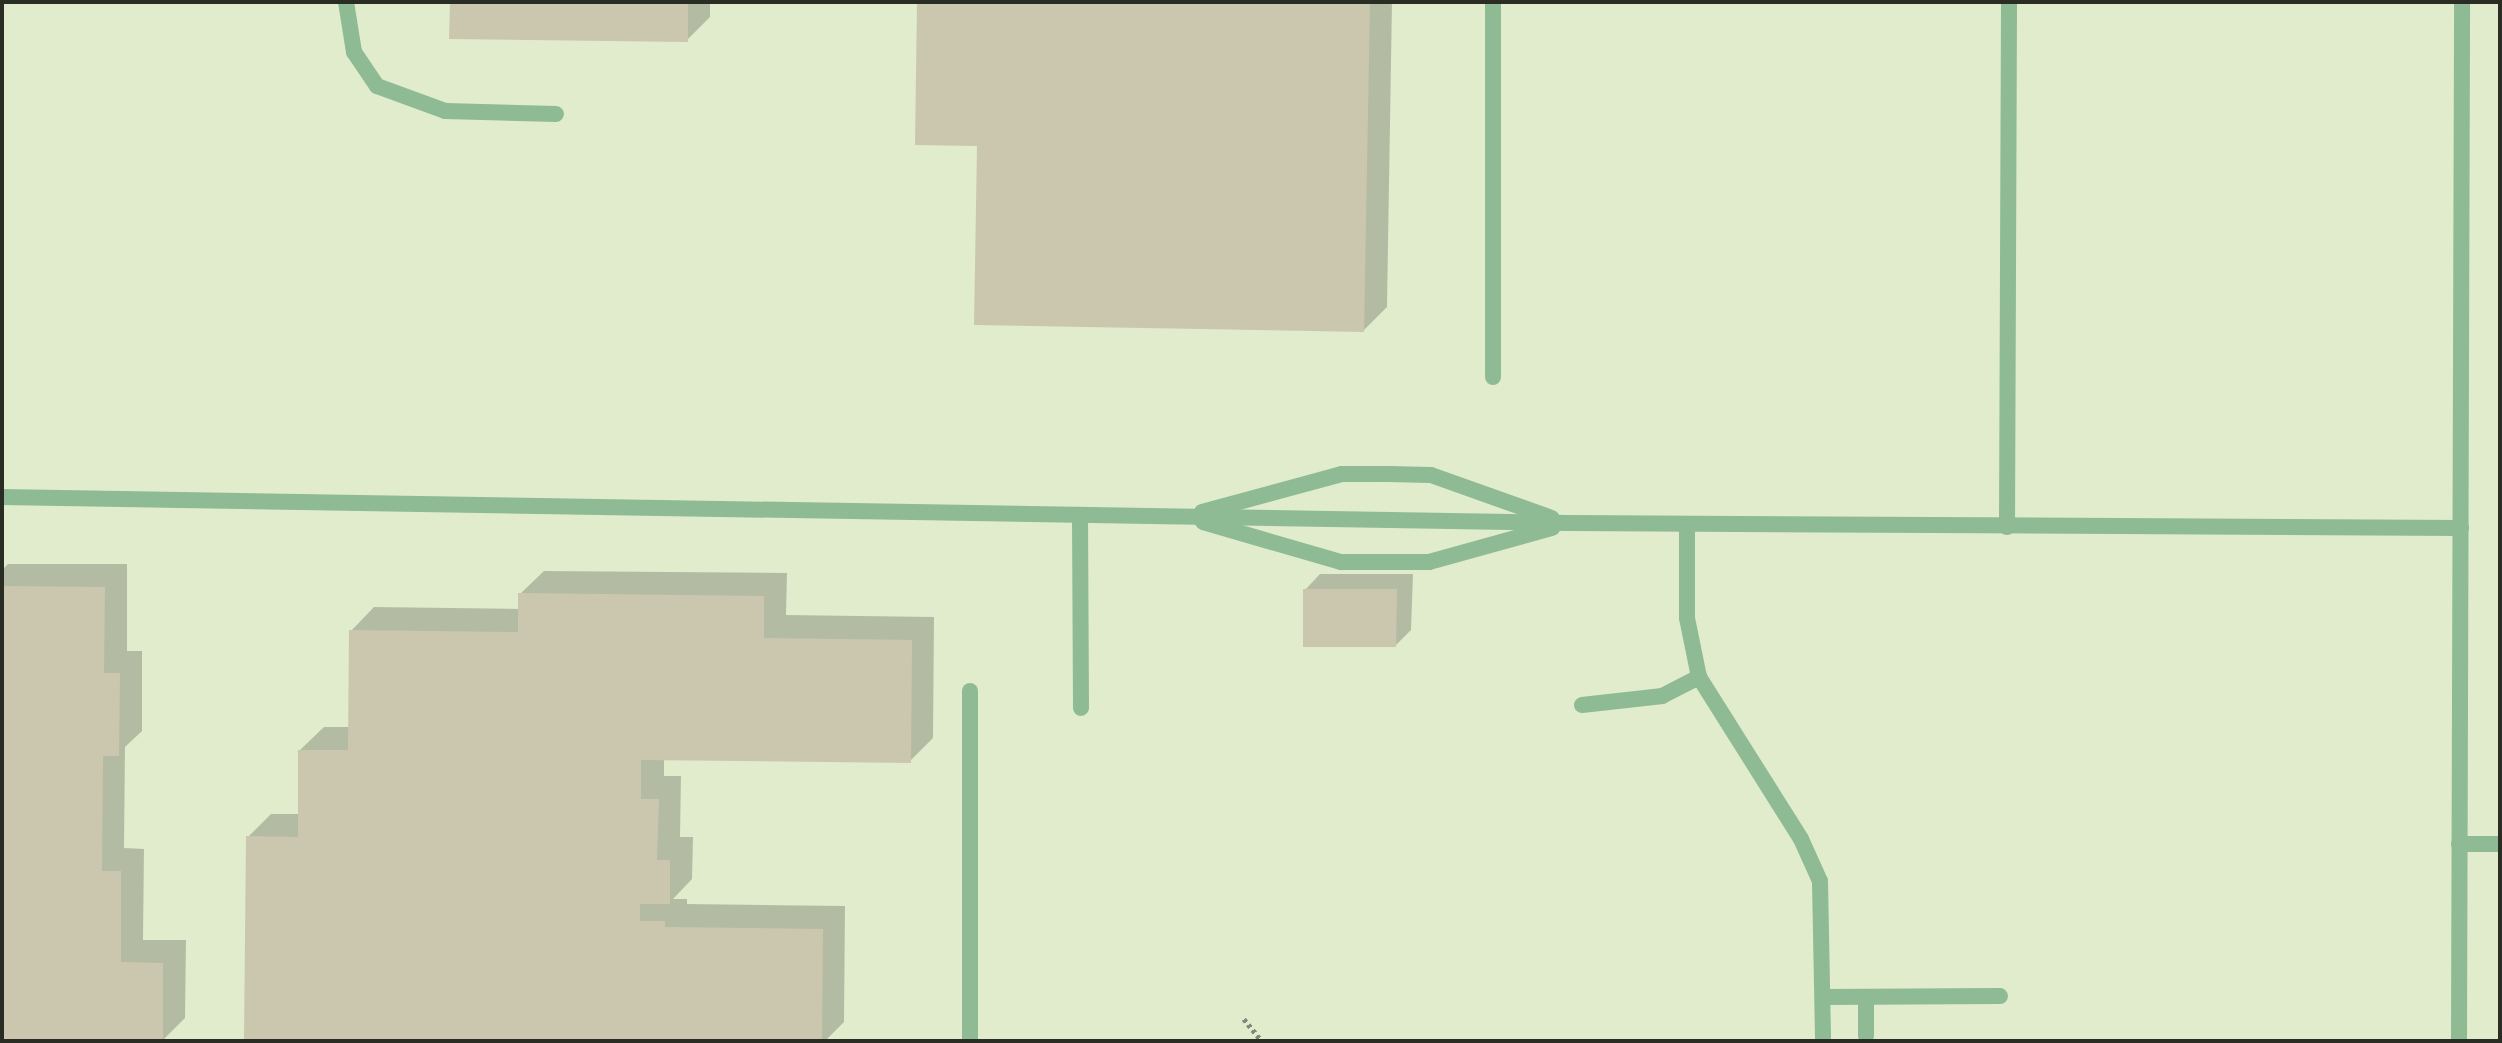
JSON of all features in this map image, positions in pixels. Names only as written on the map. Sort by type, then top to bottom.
[{"type":"lane","points":[[346,2],[354,52],[377,86],[445,111],[556,114]]},
{"type":"lane","points":[[1493,2],[1493,377]]},
{"type":"lane","points":[[2007,527],[2009,2]]},
{"type":"lane","points":[[2459,1041],[2462,2]]},
{"type":"lane","points":[[1184,517],[1342,474],[1388,474],[1431,475],[1568,523]]},
{"type":"lane","points":[[2,497],[1568,523],[2461,528]]},
{"type":"lane","points":[[1080,515],[1082,708]]},
{"type":"lane","points":[[1184,517],[1342,562],[1429,562],[1568,523]]},
{"type":"lane","points":[[1687,524],[1687,618],[1699,677],[1801,839],[1820,881],[1824,1041]]},
{"type":"lane","points":[[1582,705],[1662,696],[1699,677]]},
{"type":"lane","points":[[970,691],[970,1041]]},
{"type":"lane","points":[[2459,844],[2500,844]]},
{"type":"lane","points":[[1823,997],[2000,996]]},
{"type":"lane","points":[[1866,997],[1866,1036]]},
{"type":"path","points":[[1244,1018],[1262,1041]]},
{"type":"shaded area","points":[[2,2],[2500,2],[2500,1041],[2,1041]]},
{"type":"building","points":[[450,2],[688,2],[688,42],[449,39]]},
{"type":"building","points":[[917,2],[1370,2],[1364,332],[974,325],[977,146],[915,145]]},
{"type":"building","points":[[2,586],[105,587],[104,673],[120,673],[119,756],[103,756],[102,871],[121,871],[121,962],[163,963],[163,1041],[2,1041]]},
{"type":"building","points":[[1303,589],[1397,589],[1396,647],[1303,647]]},
{"type":"building","points":[[518,593],[764,596],[764,638],[912,640],[911,763],[641,760],[641,799],[659,799],[657,860],[670,860],[670,904],[640,904],[640,921],[665,921],[665,927],[823,929],[822,1041],[244,1040],[246,836],[298,837],[298,750],[348,750],[349,630],[518,632]]}]
